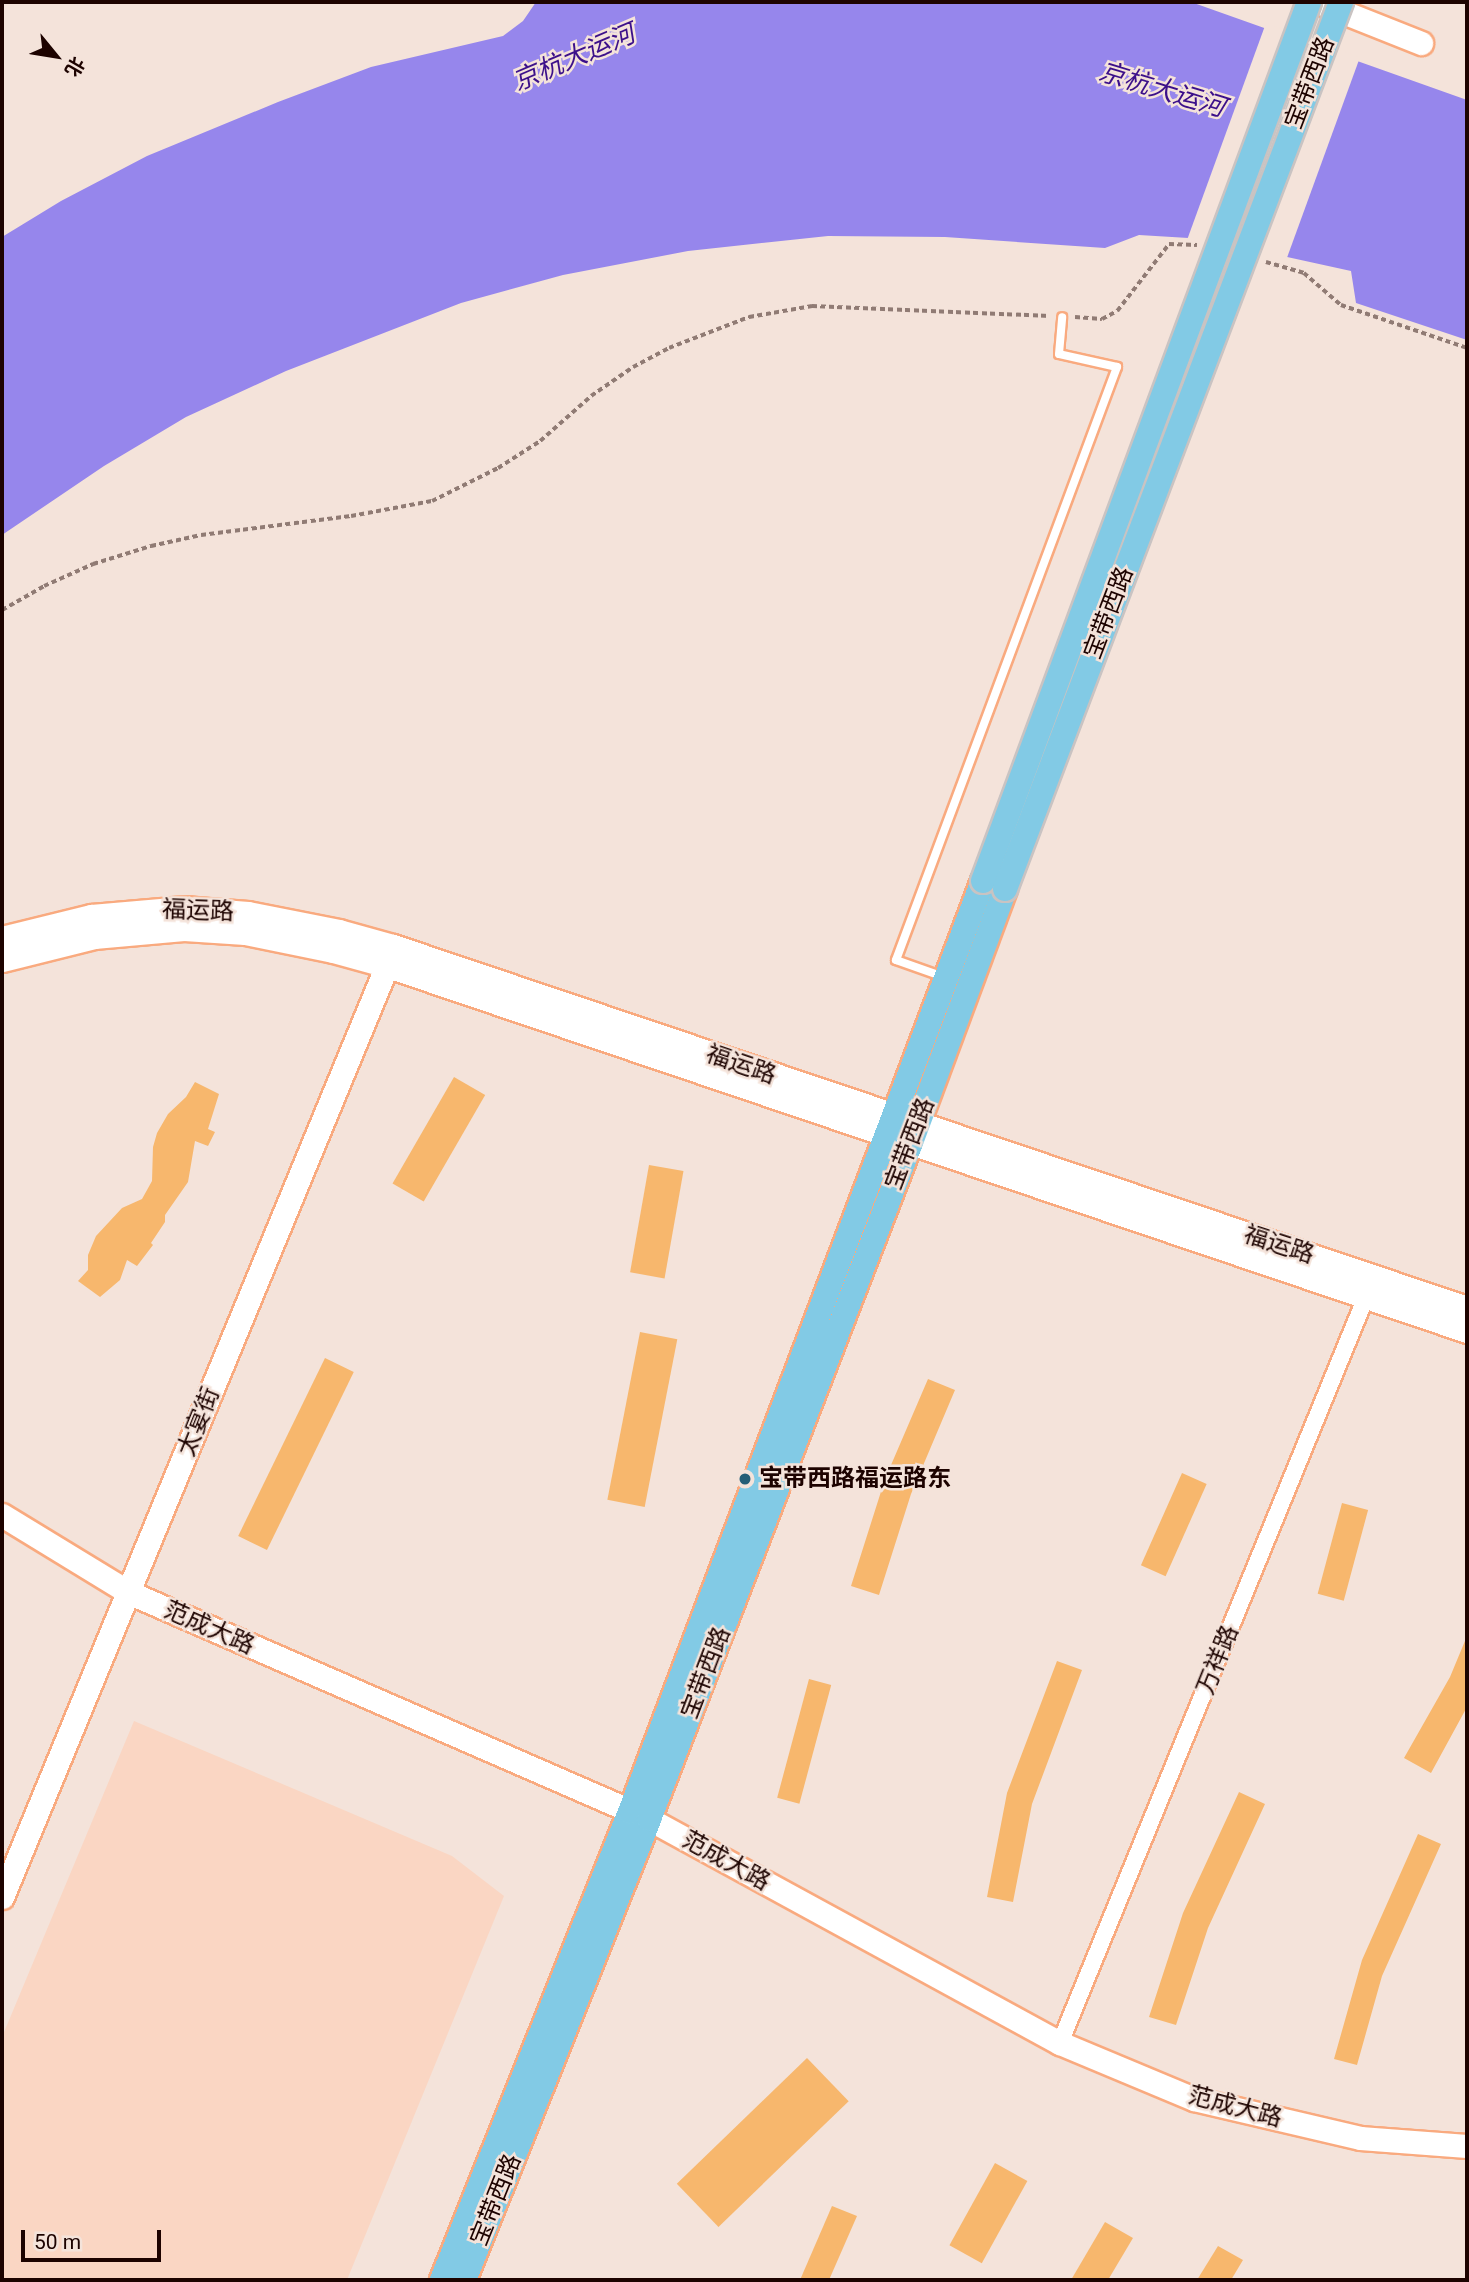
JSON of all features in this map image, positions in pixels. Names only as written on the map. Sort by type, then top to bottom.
[{"type":"main road","name":"宝带西路","points":[[464,2280],[994,885],[1309,2]]},
{"type":"main road","name":"宝带西路","points":[[902,1131],[946,978],[994,885],[1341,2]]},
{"type":"main road","name":"宝带西路","points":[[442,2280],[640,1815]]},
{"type":"street","name":"福运路","points":[[4,952],[91,916],[184,908],[272,917],[1371,1287],[1467,1308]]},
{"type":"street","name":"太宴街","points":[[2,1897],[391,956]]},
{"type":"street","name":"福运路","points":[[1371,1287],[1467,1331]]},
{"type":"street","name":"万祥路","points":[[1060,2043],[1371,1287]]},
{"type":"street","name":"范成大路","points":[[2,1515],[128,1592],[640,1815],[1060,2043],[1194,2099],[1360,2138],[1467,2146]]},
{"type":"lane","points":[[1318,2],[1422,43]]},
{"type":"lane","points":[[946,978],[896,960],[1117,367],[1059,354],[1062,317]]},
{"type":"path","points":[[2,610],[44,586],[93,564],[151,546],[201,535],[338,518],[432,501],[498,468],[540,441],[591,396],[633,367],[669,348],[749,317],[812,306],[1102,319],[1116,311],[1169,244],[1205,247]]},
{"type":"path","points":[[1254,259],[1304,273],[1342,304],[1467,348]]},
{"type":"shaded area","points":[[134,1721],[452,1856],[504,1896],[347,2280],[2,2280],[2,2037]]},
{"type":"water","name":"京杭大运河","points":[[536,2],[1191,2],[1467,100],[1467,340],[1356,303],[1351,271],[1205,239],[1139,235],[1105,248],[945,237],[828,236],[688,251],[563,275],[461,303],[286,371],[186,417],[104,466],[2,535],[2,237],[61,201],[147,156],[278,102],[371,67],[503,36],[523,21]]},
{"type":"pier","points":[[1266,23],[1360,57],[1280,276],[1186,242]]},
{"type":"building","points":[[454,1077],[485,1095],[424,1202],[392,1184]]},
{"type":"building","points":[[195,1082],[219,1094],[208,1129],[215,1132],[208,1146],[195,1141],[188,1182],[165,1215],[165,1222],[151,1243],[153,1245],[137,1266],[127,1260],[120,1280],[100,1297],[78,1281],[88,1270],[88,1255],[96,1236],[122,1208],[142,1199],[152,1181],[153,1147],[157,1133],[168,1114],[186,1097]]},
{"type":"building","points":[[649,1165],[683,1171],[665,1278],[630,1272]]},
{"type":"building","points":[[640,1332],[677,1339],[645,1507],[607,1500]]},
{"type":"building","points":[[325,1358],[354,1372],[267,1550],[238,1536]]},
{"type":"building","points":[[928,1379],[955,1390],[911,1494],[879,1595],[851,1586],[885,1479]]},
{"type":"building","points":[[1182,1473],[1207,1484],[1166,1576],[1141,1565]]},
{"type":"building","points":[[1342,1503],[1368,1510],[1344,1601],[1318,1594]]},
{"type":"building","points":[[1467,1636],[1467,1707],[1431,1773],[1404,1758],[1450,1677]]},
{"type":"building","points":[[1057,1661],[1082,1670],[1032,1804],[1013,1902],[987,1897],[1007,1793]]},
{"type":"building","points":[[809,1679],[831,1685],[799,1804],[777,1798]]},
{"type":"building","points":[[1239,1792],[1265,1804],[1208,1928],[1176,2025],[1149,2017],[1183,1913]]},
{"type":"building","points":[[1418,1834],[1441,1844],[1382,1976],[1357,2065],[1334,2059],[1362,1960]]},
{"type":"building","points":[[807,2058],[849,2101],[718,2227],[677,2184]]},
{"type":"building","points":[[995,2163],[1027,2181],[982,2263],[949,2245]]},
{"type":"building","points":[[832,2206],[857,2216],[829,2280],[800,2280]]},
{"type":"building","points":[[1105,2222],[1133,2238],[1108,2280],[1071,2280]]},
{"type":"building","points":[[1218,2246],[1243,2260],[1231,2280],[1197,2280]]},
{"type":"place","name":"宝带西路福运路东","points":[[745,1479]]}]
